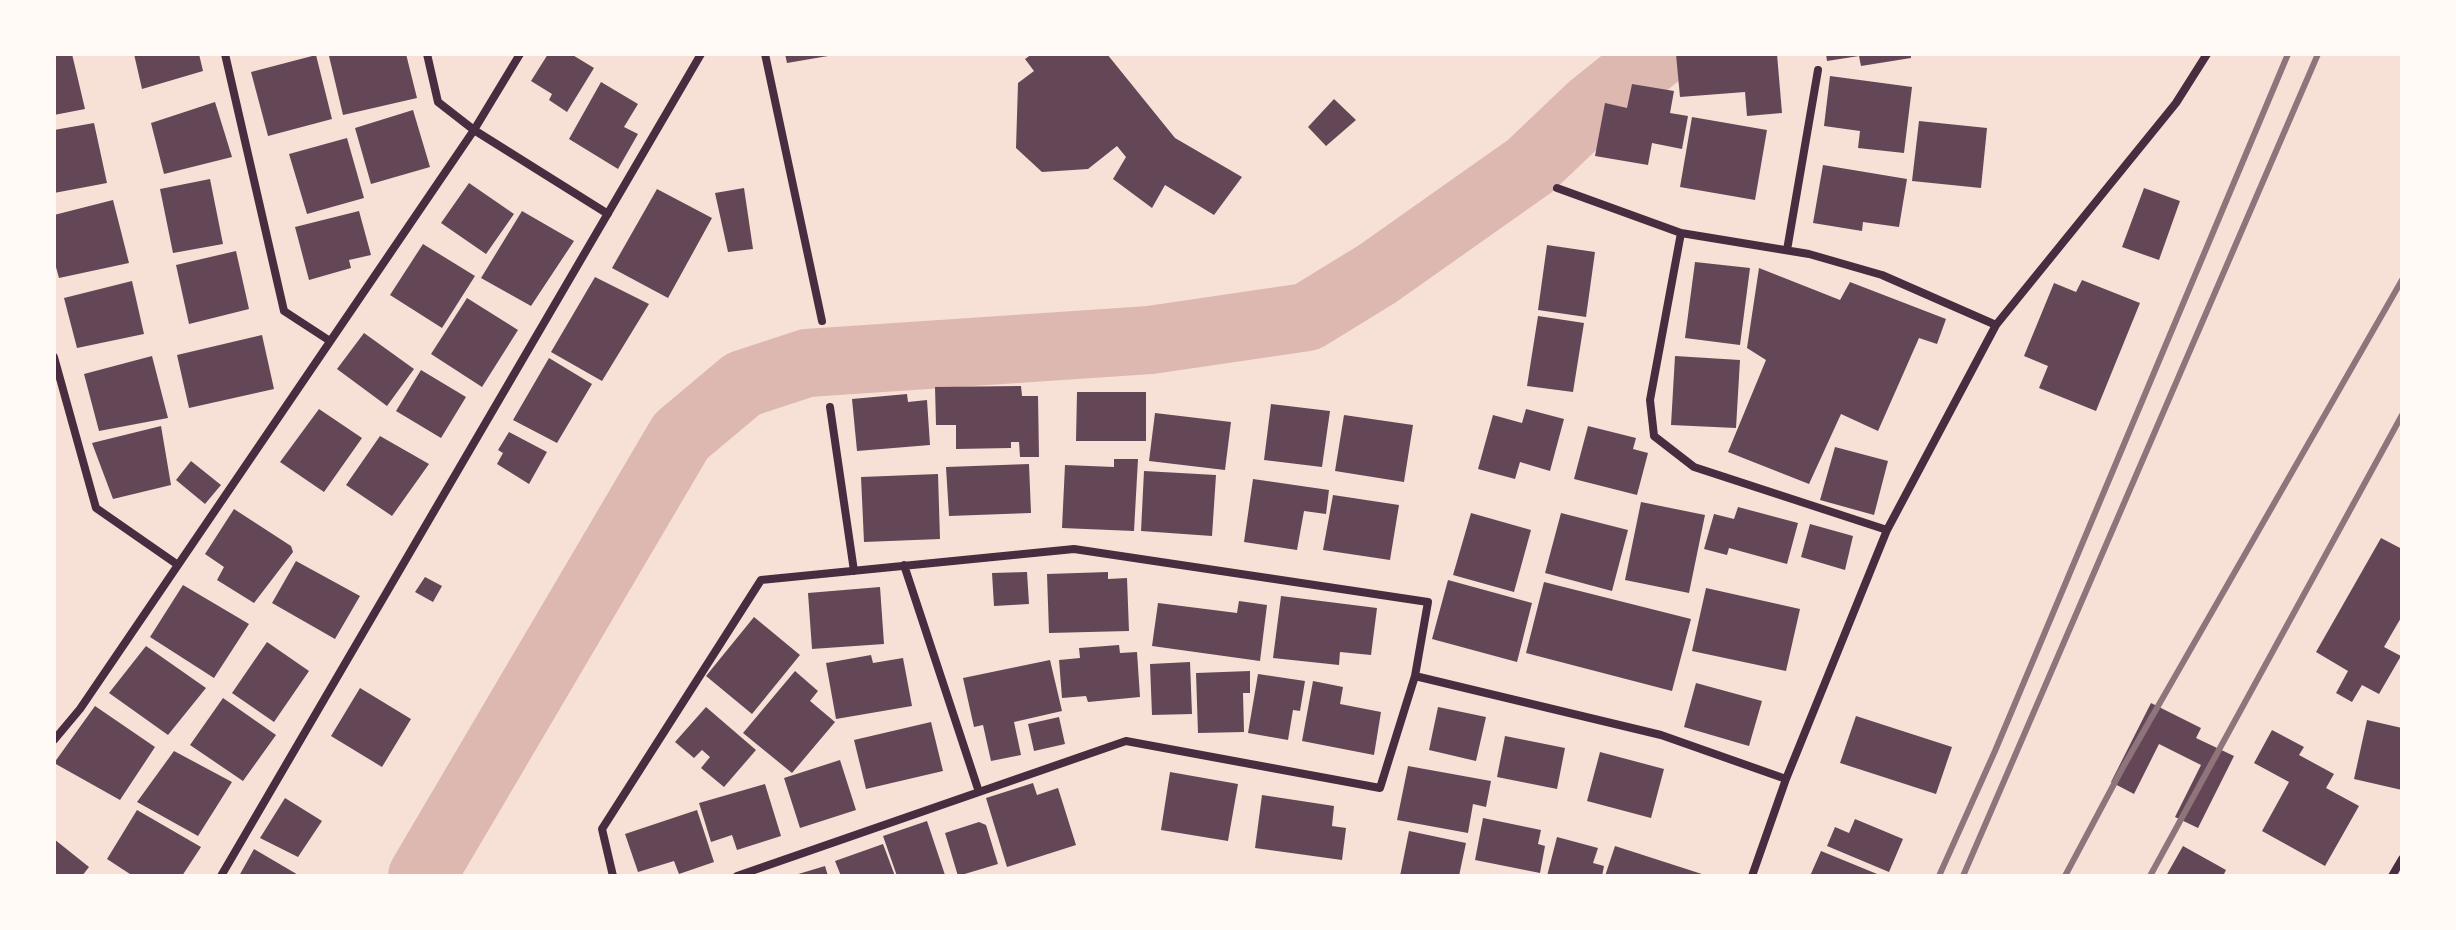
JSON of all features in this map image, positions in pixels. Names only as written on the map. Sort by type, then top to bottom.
[{"type":"street","points":[[225,54],[284,311],[330,341]]},
{"type":"street","points":[[427,54],[438,102],[474,130],[608,214]]},
{"type":"street","points":[[54,740],[80,709],[474,130],[520,54]]},
{"type":"street","points":[[221,876],[701,54]]},
{"type":"street","points":[[765,54],[822,321]]},
{"type":"street","points":[[1752,876],[1786,779],[1887,530],[1996,325],[2176,103],[2207,54]]},
{"type":"street","points":[[1787,250],[1818,70]]},
{"type":"street","points":[[1557,188],[1681,233],[1809,254],[1882,275],[1996,325]]},
{"type":"street","points":[[1681,233],[1650,400],[1654,436],[1694,467],[1887,530]]},
{"type":"street","points":[[54,358],[96,508],[178,565]]},
{"type":"street","points":[[830,407],[854,571]]},
{"type":"street","points":[[613,876],[602,829],[761,580],[1074,549],[1428,602],[1415,676],[1380,788],[1126,741],[737,876]]},
{"type":"street","points":[[904,565],[979,792]]},
{"type":"street","points":[[1415,676],[1661,735],[1786,779]]},
{"type":"street","points":[[2392,876],[2402,859]]},
{"type":"building","points":[[72,54],[85,109],[54,115],[54,55]]},
{"type":"building","points":[[134,54],[199,54],[203,71],[142,89]]},
{"type":"building","points":[[406,54],[417,98],[343,115],[329,56]]},
{"type":"building","points":[[548,54],[571,54],[594,68],[567,112],[549,100],[552,94],[531,81]]},
{"type":"building","points":[[785,54],[828,54],[828,56],[787,63]]},
{"type":"building","points":[[1032,54],[1107,54],[1175,138],[1242,177],[1214,215],[1165,185],[1152,208],[1113,179],[1126,157],[1117,146],[1088,169],[1042,172],[1016,148],[1018,83],[1034,71],[1025,59]]},
{"type":"building","points":[[1676,54],[1777,54],[1782,113],[1747,116],[1745,92],[1680,97]]},
{"type":"building","points":[[1826,54],[1911,54],[1911,58],[1861,66],[1859,56],[1827,61]]},
{"type":"building","points":[[316,55],[332,119],[268,136],[251,72]]},
{"type":"building","points":[[1830,76],[1912,87],[1904,153],[1858,148],[1860,131],[1824,126]]},
{"type":"building","points":[[601,82],[638,104],[624,127],[638,134],[618,169],[569,139]]},
{"type":"building","points":[[1632,84],[1674,91],[1670,113],[1688,116],[1682,149],[1652,143],[1648,165],[1595,156],[1605,103],[1627,108]]},
{"type":"building","points":[[1334,99],[1356,120],[1326,146],[1308,127]]},
{"type":"building","points":[[215,102],[232,157],[164,174],[151,123]]},
{"type":"building","points":[[413,110],[430,167],[371,184],[355,128]]},
{"type":"building","points":[[1692,117],[1767,130],[1755,200],[1680,187]]},
{"type":"building","points":[[1919,121],[1987,128],[1981,188],[1912,181]]},
{"type":"building","points":[[94,123],[107,183],[54,193],[54,130]]},
{"type":"building","points":[[347,138],[364,198],[307,214],[289,154]]},
{"type":"building","points":[[1823,165],[1907,179],[1899,227],[1863,222],[1862,231],[1813,223]]},
{"type":"building","points":[[210,179],[223,244],[173,253],[160,189]]},
{"type":"building","points":[[469,183],[514,214],[486,254],[441,223]]},
{"type":"building","points":[[744,188],[753,249],[728,252],[715,193]]},
{"type":"building","points":[[2144,188],[2180,201],[2159,260],[2122,247]]},
{"type":"building","points":[[657,189],[712,218],[668,298],[612,268]]},
{"type":"building","points":[[113,200],[129,263],[59,278],[54,260],[54,215]]},
{"type":"building","points":[[359,211],[371,255],[349,260],[351,268],[309,280],[295,227]]},
{"type":"building","points":[[522,211],[574,241],[531,306],[481,278]]},
{"type":"building","points":[[423,244],[475,276],[442,328],[390,295]]},
{"type":"building","points":[[1547,245],[1595,252],[1586,317],[1538,310]]},
{"type":"building","points":[[236,251],[249,309],[189,324],[176,265]]},
{"type":"building","points":[[1695,262],[1750,268],[1740,345],[1685,338]]},
{"type":"building","points":[[1759,268],[1840,300],[1850,282],[1946,319],[1937,344],[1919,338],[1878,431],[1841,414],[1809,484],[1728,452],[1766,360],[1747,348]]},
{"type":"building","points":[[595,277],[649,304],[602,381],[551,352]]},
{"type":"building","points":[[2082,280],[2140,303],[2096,411],[2039,388],[2048,366],[2024,356],[2054,283],[2076,292]]},
{"type":"building","points":[[132,281],[144,334],[77,348],[64,298]]},
{"type":"building","points":[[467,298],[518,330],[482,387],[431,354]]},
{"type":"building","points":[[1538,316],[1584,323],[1573,392],[1527,386]]},
{"type":"building","points":[[364,333],[414,369],[387,406],[337,369]]},
{"type":"building","points":[[262,335],[274,389],[189,408],[177,355]]},
{"type":"building","points":[[152,356],[168,418],[99,431],[84,374]]},
{"type":"building","points":[[1675,356],[1740,360],[1736,428],[1671,425]]},
{"type":"building","points":[[549,358],[592,384],[557,443],[513,420]]},
{"type":"building","points":[[421,370],[466,397],[441,438],[396,411]]},
{"type":"building","points":[[1021,386],[1022,396],[1038,396],[1039,457],[1020,457],[1019,442],[1011,442],[1011,448],[956,449],[956,425],[936,425],[935,387]]},
{"type":"building","points":[[1077,392],[1146,392],[1146,441],[1076,441]]},
{"type":"building","points":[[907,394],[908,402],[927,400],[930,445],[857,451],[852,399]]},
{"type":"building","points":[[1271,404],[1330,411],[1322,467],[1264,460]]},
{"type":"building","points":[[319,409],[362,438],[324,492],[280,462]]},
{"type":"building","points":[[1526,409],[1564,419],[1550,471],[1520,462],[1515,479],[1478,469],[1493,415],[1522,423]]},
{"type":"building","points":[[1155,413],[1231,422],[1225,470],[1149,461]]},
{"type":"building","points":[[1344,415],[1413,425],[1404,482],[1335,471]]},
{"type":"building","points":[[161,426],[171,485],[113,499],[92,443]]},
{"type":"building","points":[[1588,426],[1636,438],[1633,449],[1648,453],[1637,495],[1574,479]]},
{"type":"building","points":[[509,432],[547,452],[529,484],[497,464],[503,453],[498,450]]},
{"type":"building","points":[[380,436],[429,464],[392,516],[346,485]]},
{"type":"building","points":[[1835,447],[1888,461],[1874,515],[1820,500]]},
{"type":"building","points":[[1114,459],[1138,459],[1134,531],[1062,528],[1065,465],[1114,467]]},
{"type":"building","points":[[191,461],[221,485],[205,504],[176,480]]},
{"type":"building","points":[[1029,464],[1031,513],[949,516],[946,467]]},
{"type":"building","points":[[1144,471],[1216,475],[1212,536],[1141,531]]},
{"type":"building","points":[[938,474],[940,539],[864,542],[861,477]]},
{"type":"building","points":[[1253,479],[1329,490],[1326,514],[1304,511],[1297,550],[1244,542]]},
{"type":"building","points":[[1333,495],[1399,505],[1390,560],[1323,550]]},
{"type":"building","points":[[1641,502],[1705,515],[1689,593],[1625,580]]},
{"type":"building","points":[[1738,507],[1798,523],[1787,564],[1729,548],[1727,555],[1704,549],[1714,514],[1734,519]]},
{"type":"building","points":[[234,509],[291,546],[293,552],[254,603],[217,580],[224,567],[205,554]]},
{"type":"building","points":[[1471,513],[1531,530],[1514,592],[1453,575]]},
{"type":"building","points":[[1561,513],[1628,530],[1612,591],[1545,573]]},
{"type":"building","points":[[1810,524],[1853,536],[1845,570],[1801,557]]},
{"type":"building","points":[[2381,538],[2402,549],[2402,616],[2384,647],[2401,656],[2379,694],[2362,685],[2352,702],[2336,693],[2348,671],[2316,652]]},
{"type":"building","points":[[296,561],[360,596],[335,639],[272,603]]},
{"type":"building","points":[[1027,572],[1029,604],[994,606],[992,573]]},
{"type":"building","points":[[1108,572],[1108,579],[1127,578],[1129,631],[1049,633],[1047,574]]},
{"type":"building","points":[[425,577],[442,586],[433,602],[415,592]]},
{"type":"building","points":[[1448,580],[1532,603],[1517,662],[1432,639]]},
{"type":"building","points":[[1544,582],[1691,619],[1672,691],[1526,653]]},
{"type":"building","points":[[183,585],[249,624],[214,678],[150,637]]},
{"type":"building","points":[[880,587],[884,644],[812,649],[808,593]]},
{"type":"building","points":[[1706,588],[1800,609],[1786,671],[1692,651]]},
{"type":"building","points":[[1281,596],[1377,608],[1371,655],[1340,652],[1339,665],[1273,658]]},
{"type":"building","points":[[1239,601],[1267,605],[1260,661],[1152,646],[1158,603],[1237,613]]},
{"type":"building","points":[[754,617],[800,655],[752,714],[706,676]]},
{"type":"building","points":[[267,642],[309,671],[274,722],[232,693]]},
{"type":"building","points":[[1119,645],[1120,653],[1137,652],[1140,697],[1088,702],[1086,696],[1062,698],[1059,660],[1080,658],[1079,648]]},
{"type":"building","points":[[146,646],[206,688],[168,735],[109,693]]},
{"type":"building","points":[[871,655],[873,663],[903,658],[912,706],[836,719],[826,663]]},
{"type":"building","points":[[1050,660],[1062,711],[1014,722],[1021,755],[991,761],[983,725],[974,727],[963,678]]},
{"type":"building","points":[[1190,662],[1192,714],[1152,715],[1150,664]]},
{"type":"building","points":[[795,671],[818,691],[810,701],[835,722],[792,773],[743,733]]},
{"type":"building","points":[[1250,671],[1250,693],[1243,693],[1244,732],[1198,733],[1196,673]]},
{"type":"building","points":[[1258,674],[1305,681],[1300,711],[1293,710],[1288,740],[1248,733]]},
{"type":"building","points":[[1313,681],[1343,687],[1340,704],[1381,712],[1374,755],[1302,741]]},
{"type":"building","points":[[1696,683],[1762,701],[1749,746],[1684,727]]},
{"type":"building","points":[[360,688],[411,719],[382,767],[331,736]]},
{"type":"building","points":[[223,698],[276,735],[243,781],[190,745]]},
{"type":"building","points":[[2151,703],[2201,728],[2196,738],[2234,756],[2198,828],[2175,817],[2201,765],[2159,744],[2134,794],[2111,782]]},
{"type":"building","points":[[95,706],[155,747],[120,800],[54,763]]},
{"type":"building","points":[[706,707],[756,750],[724,787],[701,768],[710,757],[702,750],[694,758],[675,742]]},
{"type":"building","points":[[1438,707],[1486,717],[1476,761],[1429,750]]},
{"type":"building","points":[[1856,716],[1952,747],[1936,794],[1840,763]]},
{"type":"building","points":[[1059,717],[1065,744],[1034,751],[1028,724]]},
{"type":"building","points":[[2367,720],[2402,728],[2402,790],[2354,779]]},
{"type":"building","points":[[931,722],[943,771],[866,789],[854,740]]},
{"type":"building","points":[[2272,730],[2304,747],[2299,755],[2334,774],[2326,788],[2359,806],[2325,866],[2262,831],[2289,782],[2254,763]]},
{"type":"building","points":[[1505,736],[1565,748],[1557,789],[1497,777]]},
{"type":"building","points":[[174,751],[232,782],[198,836],[137,802]]},
{"type":"building","points":[[1600,752],[1664,769],[1651,818],[1587,801]]},
{"type":"building","points":[[840,760],[856,810],[800,828],[784,778]]},
{"type":"building","points":[[1408,766],[1491,781],[1486,807],[1473,804],[1468,833],[1397,820]]},
{"type":"building","points":[[1170,772],[1238,784],[1228,841],[1161,830]]},
{"type":"building","points":[[1033,783],[1037,795],[1058,788],[1076,845],[1007,867],[986,798]]},
{"type":"building","points":[[765,784],[781,836],[737,850],[732,835],[711,842],[699,803]]},
{"type":"building","points":[[1262,795],[1334,806],[1332,826],[1346,828],[1342,860],[1255,848]]},
{"type":"building","points":[[285,798],[322,821],[298,857],[260,838]]},
{"type":"building","points":[[137,810],[201,847],[182,876],[133,876],[107,859]]},
{"type":"building","points":[[697,810],[714,862],[679,874],[674,861],[638,872],[625,834]]},
{"type":"building","points":[[1483,818],[1541,830],[1538,844],[1545,846],[1540,873],[1475,860]]},
{"type":"building","points":[[1855,819],[1903,839],[1889,872],[1827,846],[1835,827],[1849,833]]},
{"type":"building","points":[[927,821],[945,875],[897,876],[883,836]]},
{"type":"building","points":[[979,822],[986,825],[998,864],[958,876],[945,833]]},
{"type":"building","points":[[1409,831],[1466,843],[1459,876],[1400,876]]},
{"type":"building","points":[[1557,837],[1598,848],[1593,863],[1604,866],[1602,876],[1547,876]]},
{"type":"building","points":[[54,839],[89,867],[82,876],[54,876]]},
{"type":"building","points":[[883,844],[895,876],[841,876],[835,861]]},
{"type":"building","points":[[1615,846],[1705,875],[1705,876],[1605,876]]},
{"type":"building","points":[[2183,846],[2226,870],[2223,876],[2166,876]]},
{"type":"building","points":[[254,849],[300,876],[239,876]]},
{"type":"building","points":[[1821,851],[1882,876],[1810,876]]},
{"type":"building","points":[[825,866],[828,876],[795,876],[795,875]]},
{"type":"waterway","points":[[422,876],[681,436],[743,384],[807,363],[1150,340],[1307,317],[1377,274],[1530,166],[1592,107],[1658,54]]},
{"type":"railway","points":[[1939,876],[1995,751],[2288,54]]},
{"type":"railway","points":[[1963,876],[2318,54]]},
{"type":"railway","points":[[2065,876],[2122,769],[2402,280]]},
{"type":"railway","points":[[2150,876],[2402,415]]}]
